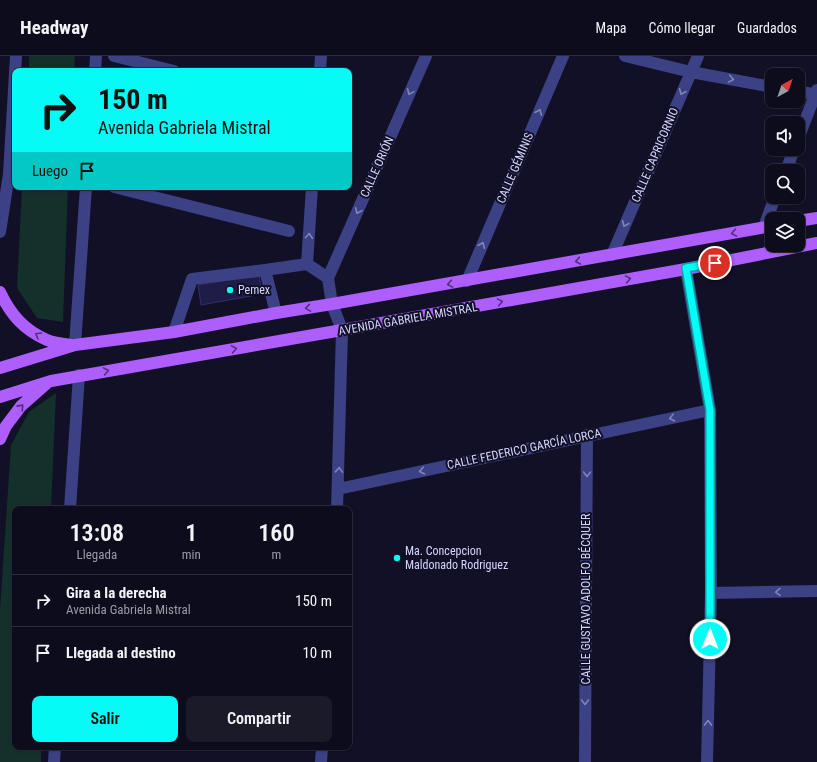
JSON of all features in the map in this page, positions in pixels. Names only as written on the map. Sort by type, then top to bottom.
[{"type":"main road","points":[[805,220],[817,218]]},
{"type":"main road","points":[[0,368],[75,346],[174,332],[276,313],[467,281],[765,227]]},
{"type":"main road","name":"AVENIDA GABRIELA MISTRAL","points":[[0,396],[51,381],[79,375],[342,330],[817,243]]},
{"type":"main road","points":[[0,292],[6,305],[24,327],[48,341],[75,346]]},
{"type":"main road","points":[[0,439],[6,426],[21,406],[51,381]]},
{"type":"street","points":[[15,68],[16,56]]},
{"type":"street","points":[[95,68],[96,56]]},
{"type":"street","points":[[114,56],[162,68]]},
{"type":"street","points":[[320,68],[321,56]]},
{"type":"street","name":"CALLE ORIÓN","points":[[328,278],[426,56]]},
{"type":"street","name":"CALLE GÉMINIS","points":[[467,281],[563,56]]},
{"type":"street","points":[[625,56],[691,72],[765,85]]},
{"type":"street","name":"CALLE CAPRICORNIO","points":[[612,255],[698,56]]},
{"type":"street","points":[[805,92],[816,93],[805,121]]},
{"type":"street","points":[[0,232],[9,174],[12,123]]},
{"type":"street","points":[[75,346],[86,190]]},
{"type":"street","points":[[126,190],[289,231]]},
{"type":"street","points":[[307,264],[312,190]]},
{"type":"street","points":[[174,332],[192,279],[307,264],[328,278],[332,304],[342,330],[337,506]]},
{"type":"street","points":[[686,268],[710,410],[711,593],[707,762]]},
{"type":"street","points":[[265,270],[276,313]]},
{"type":"street","points":[[70,506],[79,375]]},
{"type":"street","name":"CALLE FEDERICO GARCÍA LORCA","points":[[338,488],[710,410]]},
{"type":"street","name":"CALLE GUSTAVO ADOLFO BÉCQUER","points":[[585,762],[587,435]]},
{"type":"street","points":[[711,593],[817,591]]},
{"type":"street","points":[[54,762],[55,750]]},
{"type":"street","points":[[321,762],[322,750]]},
{"type":"green space","points":[[29,56],[75,56],[74,68],[29,68]]},
{"type":"green space","points":[[22,190],[68,190],[63,322],[37,318],[17,288]]},
{"type":"green space","points":[[56,393],[51,506],[12,506],[12,750],[41,750],[41,762],[0,762],[0,610],[11,445],[29,412]]},
{"type":"building","name":"Pemex","points":[[259,275],[262,294],[201,305],[198,285]]},
{"type":"place","name":"Pemex","points":[[230,290]]},
{"type":"place","name":"Ma. Concepcion Maldonado Rodriguez","points":[[397,558]]},
{"type":"route","points":[[710,639],[710,410],[686,268],[715,263]]}]
